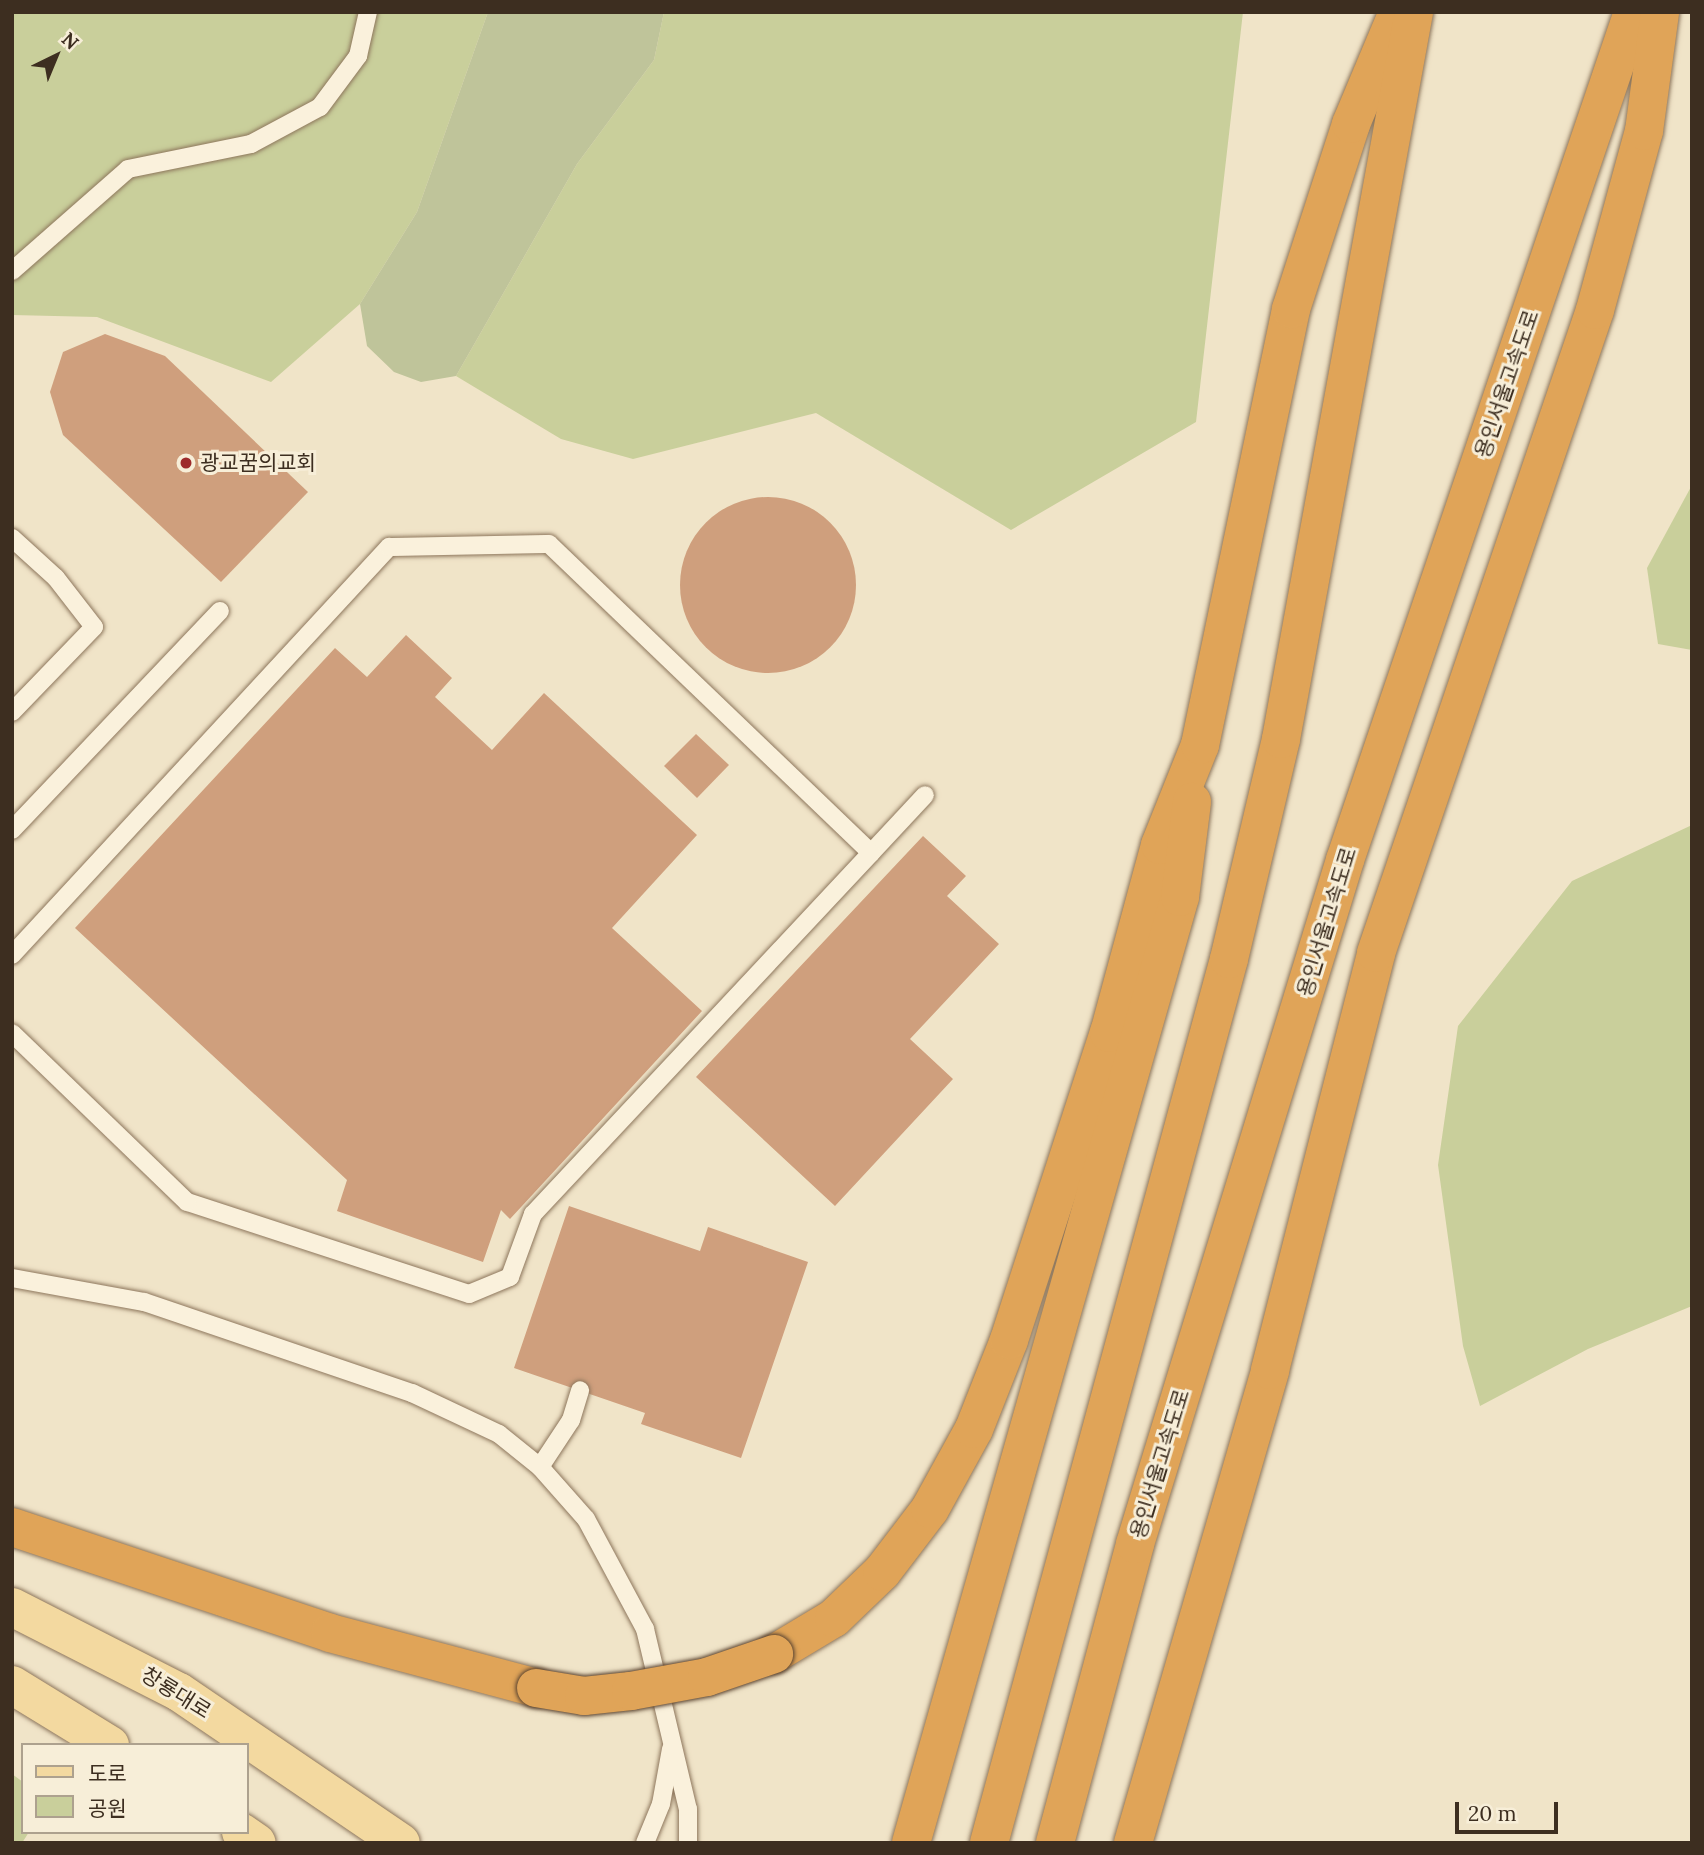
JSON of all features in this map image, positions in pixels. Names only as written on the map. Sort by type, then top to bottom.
[{"type":"highway","points":[[911,1843],[1180,897],[1200,745],[1292,309],[1351,124],[1398,12]]},
{"type":"highway","points":[[989,1843],[1229,959],[1275,765],[1414,12]]},
{"type":"highway","name":"용인서울고속도로","points":[[1055,1843],[1135,1544],[1345,860],[1633,12]]},
{"type":"highway","points":[[1133,1843],[1270,1370],[1376,953],[1599,297],[1644,131],[1660,12]]},
{"type":"highway","points":[[12,1527],[330,1633],[536,1688],[584,1696],[707,1677],[774,1654],[834,1618],[882,1572],[930,1509],[974,1429],[1109,1033],[1160,845],[1200,745]]},
{"type":"main road","name":"창룡대로","points":[[12,1607],[179,1692],[401,1843]]},
{"type":"main road","points":[[12,1685],[107,1743]]},
{"type":"lane","points":[[12,271],[128,169],[251,144],[320,107],[358,56],[368,12]]},
{"type":"lane","points":[[12,538],[56,578],[94,627],[12,712]]},
{"type":"lane","points":[[12,955],[389,547],[549,544],[871,853]]},
{"type":"lane","points":[[12,830],[220,611]]},
{"type":"lane","points":[[12,1033],[187,1202],[469,1294],[510,1277],[533,1214],[925,795]]},
{"type":"lane","points":[[12,1278],[144,1302],[412,1393],[499,1434],[540,1467],[586,1519],[645,1629],[688,1809],[688,1843]]},
{"type":"lane","points":[[540,1467],[571,1420],[580,1390]]},
{"type":"lane","points":[[645,1843],[661,1804],[672,1742]]},
{"type":"green space","points":[[12,12],[488,12],[417,212],[360,304],[271,382],[97,317],[12,315]]},
{"type":"green space","points":[[488,12],[664,12],[654,60],[577,164],[456,376],[421,382],[394,372],[367,346],[360,304],[417,212]]},
{"type":"green space","points":[[664,12],[1243,12],[1196,422],[1011,530],[816,413],[633,459],[561,439],[456,376],[577,164],[654,60]]},
{"type":"green space","points":[[1692,485],[1692,650],[1658,644],[1647,568]]},
{"type":"green space","points":[[1692,825],[1692,1306],[1588,1349],[1480,1406],[1463,1346],[1438,1165],[1458,1026],[1572,881]]},
{"type":"green space","points":[[12,1774],[21,1781],[21,1834],[28,1834],[22,1843],[12,1843]]},
{"type":"building","name":"광교꿈의교회","points":[[105,334],[165,356],[308,492],[221,582],[63,435],[50,392],[63,352]]},
{"type":"building","points":[[768,497],[802,504],[830,523],[849,551],[856,585],[849,619],[830,647],[802,666],[768,673],[734,666],[706,647],[687,619],[680,585],[687,551],[706,523],[734,504]]},
{"type":"building","points":[[406,635],[452,678],[435,697],[492,750],[544,693],[697,835],[612,928],[702,1011],[510,1219],[501,1210],[483,1262],[337,1211],[347,1180],[75,928],[335,648],[367,677]]},
{"type":"building","points":[[696,734],[729,765],[697,798],[664,766]]},
{"type":"building","points":[[923,836],[966,876],[947,896],[999,944],[910,1039],[953,1079],[835,1206],[696,1077]]},
{"type":"building","points":[[569,1206],[700,1251],[708,1227],[808,1262],[741,1458],[641,1424],[645,1413],[514,1368]]},
{"type":"place","name":"광교꿈의교회","points":[[186,463]]}]
